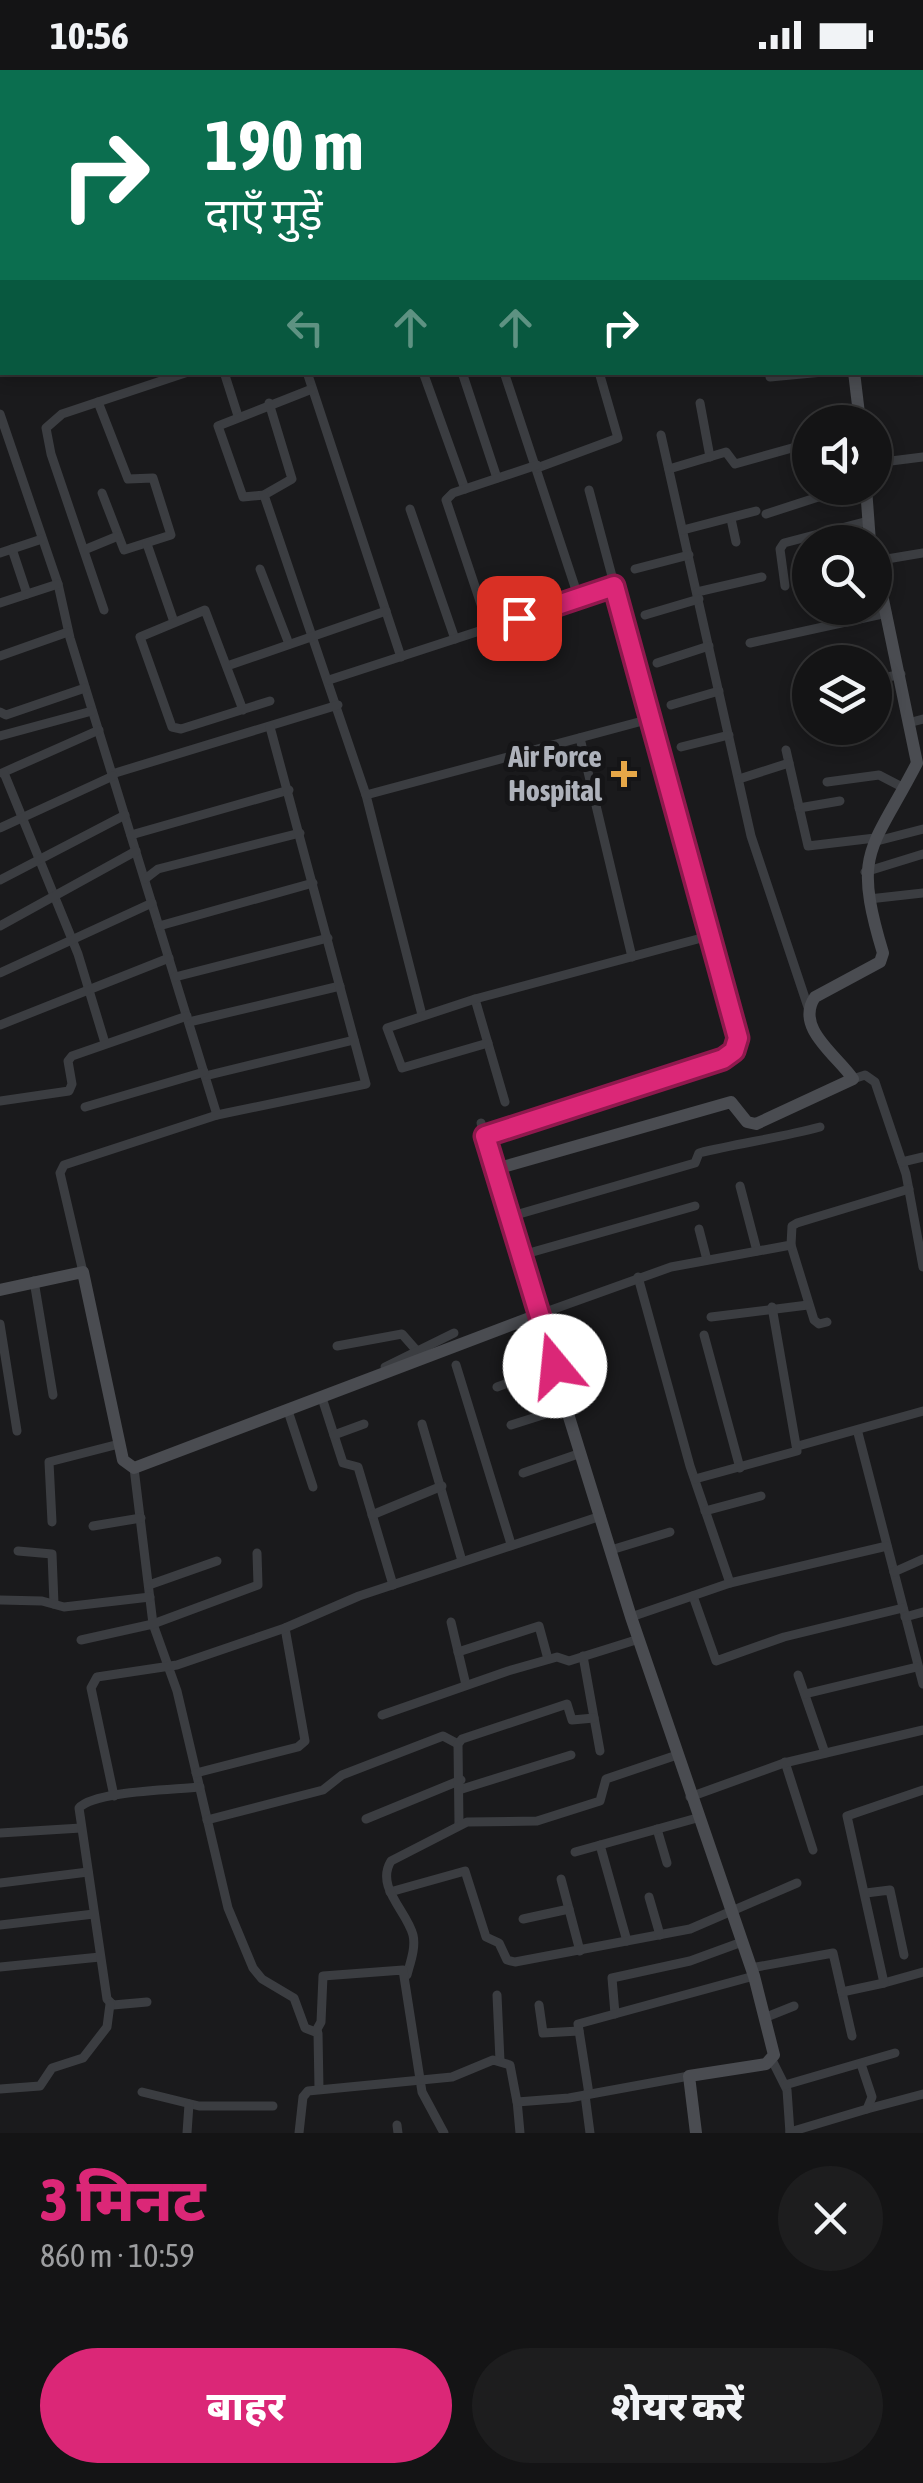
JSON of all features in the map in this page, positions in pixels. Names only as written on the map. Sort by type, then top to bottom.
[{"type":"street","points":[[104,610],[46,428],[53,418],[179,375]]},
{"type":"street","points":[[225,375],[238,416]]},
{"type":"street","points":[[308,375],[401,657]]},
{"type":"street","points":[[425,375],[465,489]]},
{"type":"street","points":[[463,375],[497,478]]},
{"type":"street","points":[[505,375],[579,598]]},
{"type":"street","points":[[489,628],[446,505],[448,496],[618,438],[600,375]]},
{"type":"street","points":[[770,377],[791,375]]},
{"type":"street","points":[[854,375],[858,405]]},
{"type":"street","points":[[268,403],[292,476],[290,482],[264,495],[240,495],[218,430],[220,424],[268,403],[312,388]]},
{"type":"street","points":[[98,402],[128,478],[152,478],[171,535],[124,550],[102,494]]},
{"type":"street","points":[[700,402],[710,457]]},
{"type":"street","points":[[0,414],[58,584],[68,632],[217,1115]]},
{"type":"street","points":[[661,436],[770,900],[809,1018],[826,1051],[853,1079]]},
{"type":"street","points":[[669,470],[728,452],[735,464],[792,448]]},
{"type":"street","points":[[892,461],[923,457]]},
{"type":"street","points":[[485,1136],[584,1108],[729,1056],[738,1038],[589,490]]},
{"type":"street","points":[[264,495],[366,795],[422,1016]]},
{"type":"street","points":[[683,530],[792,503]]},
{"type":"street","points":[[867,505],[868,525]]},
{"type":"street","points":[[410,508],[455,639]]},
{"type":"street","points":[[731,518],[736,542]]},
{"type":"street","points":[[785,586],[780,548],[784,543],[868,521]]},
{"type":"street","points":[[84,550],[118,536]]},
{"type":"street","points":[[0,553],[42,539]]},
{"type":"street","points":[[147,544],[174,622]]},
{"type":"street","points":[[12,549],[28,594]]},
{"type":"street","points":[[892,558],[923,553]]},
{"type":"street","points":[[635,569],[689,555]]},
{"type":"street","points":[[260,569],[289,644]]},
{"type":"street","points":[[646,615],[762,577]]},
{"type":"street","points":[[0,603],[58,584]]},
{"type":"street","points":[[329,680],[614,586]]},
{"type":"street","points":[[243,710],[206,610],[139,639],[168,724],[181,729],[243,710],[270,701]]},
{"type":"street","points":[[227,666],[386,612]]},
{"type":"street","points":[[750,643],[832,625]]},
{"type":"street","points":[[808,1007],[815,997],[880,962],[883,953],[865,872],[874,840],[912,781],[917,764],[917,721],[890,625]]},
{"type":"street","points":[[0,656],[68,632]]},
{"type":"street","points":[[658,663],[709,646]]},
{"type":"street","points":[[892,676],[901,674]]},
{"type":"street","points":[[0,712],[6,715],[85,688]]},
{"type":"street","points":[[670,705],[719,691]]},
{"type":"street","points":[[0,828],[112,775],[338,705]]},
{"type":"street","points":[[0,736],[92,710]]},
{"type":"street","points":[[366,795],[650,719]]},
{"type":"street","points":[[270,727],[366,1084],[217,1115],[64,1165],[60,1173],[123,1460],[134,1468],[153,1624],[169,1665],[240,1944],[257,1974],[288,1991],[305,2028],[316,2031]]},
{"type":"street","points":[[98,730],[2,774],[72,938],[105,1043]]},
{"type":"street","points":[[680,747],[729,736]]},
{"type":"street","points":[[580,738],[632,957]]},
{"type":"street","points":[[786,750],[808,846],[874,840],[923,829]]},
{"type":"street","points":[[739,779],[789,763]]},
{"type":"street","points":[[827,782],[879,776],[912,781]]},
{"type":"street","points":[[131,835],[289,790]]},
{"type":"street","points":[[798,808],[840,801]]},
{"type":"street","points":[[0,880],[125,815]]},
{"type":"street","points":[[145,879],[158,869],[300,833]]},
{"type":"street","points":[[0,926],[136,852]]},
{"type":"street","points":[[865,872],[923,854]]},
{"type":"street","points":[[159,926],[313,883]]},
{"type":"street","points":[[869,899],[923,893]]},
{"type":"street","points":[[0,973],[152,903]]},
{"type":"street","points":[[488,1043],[398,1066],[387,1028],[474,999],[709,936]]},
{"type":"street","points":[[175,977],[328,938]]},
{"type":"street","points":[[0,1025],[169,958]]},
{"type":"street","points":[[0,1101],[69,1092],[69,1059],[105,1043],[188,1019],[340,986]]},
{"type":"street","points":[[474,999],[505,1102]]},
{"type":"street","points":[[85,1107],[204,1074],[354,1040]]},
{"type":"street","points":[[495,1171],[731,1102],[747,1122],[756,1124],[865,1075],[875,1082],[902,1162],[923,1267]]},
{"type":"street","points":[[481,1123],[638,1639],[753,1972],[772,2060],[785,2085],[790,2132],[923,2094]]},
{"type":"street","points":[[509,1217],[695,1164],[699,1153],[748,1142],[757,1144],[820,1127]]},
{"type":"street","points":[[902,1162],[923,1156]]},
{"type":"street","points":[[740,1186],[757,1251]]},
{"type":"street","points":[[828,1322],[816,1323],[808,1306],[791,1245],[792,1226],[909,1189]]},
{"type":"street","points":[[522,1255],[695,1206]]},
{"type":"street","points":[[699,1229],[707,1260]]},
{"type":"street","points":[[134,1468],[638,1278],[707,1260],[791,1245]]},
{"type":"street","points":[[0,1289],[82,1272]]},
{"type":"street","points":[[638,1278],[695,1480],[730,1583]]},
{"type":"street","points":[[34,1282],[53,1395]]},
{"type":"street","points":[[711,1317],[772,1307],[808,1306]]},
{"type":"street","points":[[695,1480],[795,1454],[798,1446],[772,1307]]},
{"type":"street","points":[[0,1324],[17,1431]]},
{"type":"street","points":[[370,1375],[454,1333]]},
{"type":"street","points":[[337,1346],[402,1334],[418,1351]]},
{"type":"street","points":[[704,1335],[740,1468]]},
{"type":"street","points":[[560,1380],[592,1367],[585,1342]]},
{"type":"street","points":[[456,1365],[511,1544]]},
{"type":"street","points":[[497,1387],[555,1366]]},
{"type":"street","points":[[322,1398],[344,1465],[358,1466],[393,1584]]},
{"type":"street","points":[[510,1425],[568,1407]]},
{"type":"street","points":[[288,1411],[313,1487]]},
{"type":"street","points":[[798,1446],[858,1433],[923,1412]]},
{"type":"street","points":[[334,1435],[364,1424]]},
{"type":"street","points":[[422,1424],[462,1561]]},
{"type":"street","points":[[805,1694],[921,1676],[858,1433]]},
{"type":"street","points":[[52,1522],[49,1462],[120,1444]]},
{"type":"street","points":[[523,1473],[582,1453]]},
{"type":"street","points":[[372,1516],[442,1486]]},
{"type":"street","points":[[706,1511],[762,1496]]},
{"type":"street","points":[[114,1796],[91,1684],[98,1677],[169,1665],[285,1628],[393,1584],[601,1516]]},
{"type":"street","points":[[93,1526],[141,1518]]},
{"type":"street","points":[[611,1550],[670,1532]]},
{"type":"street","points":[[631,1616],[730,1583],[887,1546]]},
{"type":"street","points":[[18,1551],[52,1554],[54,1604]]},
{"type":"street","points":[[81,1640],[153,1624],[258,1586],[257,1554]]},
{"type":"street","points":[[894,1572],[923,1559]]},
{"type":"street","points":[[0,1600],[64,1607],[149,1591],[217,1561]]},
{"type":"street","points":[[693,1596],[716,1660],[784,1637],[923,1612]]},
{"type":"street","points":[[451,1622],[466,1685]]},
{"type":"street","points":[[458,1652],[539,1626],[548,1659]]},
{"type":"street","points":[[196,1772],[298,1748],[305,1741],[285,1628]]},
{"type":"street","points":[[382,1715],[548,1659],[583,1656],[638,1639]]},
{"type":"street","points":[[583,1656],[600,1752]]},
{"type":"street","points":[[798,1675],[825,1753]]},
{"type":"street","points":[[458,1744],[471,1735],[567,1704],[572,1720],[594,1718]]},
{"type":"street","points":[[690,1797],[785,1762],[923,1730]]},
{"type":"street","points":[[207,1820],[323,1790],[342,1775],[443,1736],[458,1744]]},
{"type":"street","points":[[458,1744],[459,1826]]},
{"type":"street","points":[[366,1819],[461,1785],[571,1755]]},
{"type":"street","points":[[444,2133],[426,2100],[420,2078],[407,1975],[414,1936],[390,1892],[386,1870],[391,1861],[459,1826],[537,1821],[600,1801],[606,1778],[676,1756]]},
{"type":"street","points":[[785,1762],[814,1850]]},
{"type":"street","points":[[0,2089],[40,2086],[52,2068],[84,2058],[107,2028],[110,2004],[100,1957],[81,1804],[114,1796],[200,1787]]},
{"type":"street","points":[[884,1982],[848,1813],[923,1790]]},
{"type":"street","points":[[575,1852],[697,1818]]},
{"type":"street","points":[[0,1834],[82,1828]]},
{"type":"street","points":[[656,1829],[667,1864]]},
{"type":"street","points":[[600,1845],[627,1941]]},
{"type":"street","points":[[390,1892],[465,1871],[486,1937],[499,1943],[508,1960],[660,1935],[731,1912],[765,1893],[797,1883]]},
{"type":"street","points":[[0,1883],[88,1872]]},
{"type":"street","points":[[562,1879],[580,1951]]},
{"type":"street","points":[[866,1893],[890,1890],[904,1955]]},
{"type":"street","points":[[649,1897],[660,1935]]},
{"type":"street","points":[[523,1919],[569,1909]]},
{"type":"street","points":[[0,1925],[94,1914]]},
{"type":"street","points":[[615,2014],[612,1978],[690,1961],[742,1942]]},
{"type":"street","points":[[590,2133],[578,2024],[753,1972],[833,1953],[852,2036]]},
{"type":"street","points":[[0,1966],[100,1957]]},
{"type":"street","points":[[320,2089],[316,2031],[321,2022],[323,1976],[400,1968],[407,1975]]},
{"type":"street","points":[[842,1992],[923,1972]]},
{"type":"street","points":[[496,1994],[500,2061]]},
{"type":"street","points":[[110,2004],[147,2002]]},
{"type":"street","points":[[539,2004],[543,2033],[579,2031]]},
{"type":"street","points":[[764,2018],[794,2006]]},
{"type":"street","points":[[785,2085],[896,2053]]},
{"type":"street","points":[[517,2100],[587,2095],[772,2060]]},
{"type":"street","points":[[300,2133],[303,2097],[320,2089],[452,2077],[472,2066],[500,2061],[510,2066],[520,2133]]},
{"type":"street","points":[[861,2064],[872,2097],[866,2109]]},
{"type":"street","points":[[689,2076],[696,2133]]},
{"type":"street","points":[[142,2092],[189,2104],[273,2106]]},
{"type":"street","points":[[187,2133],[189,2104]]},
{"type":"place","name":"Air Force Hospital","points":[[624,774]]},
{"type":"route","points":[[519,618],[614,586],[738,1038],[734,1051],[723,1059],[584,1108],[485,1136],[555,1366]]}]
